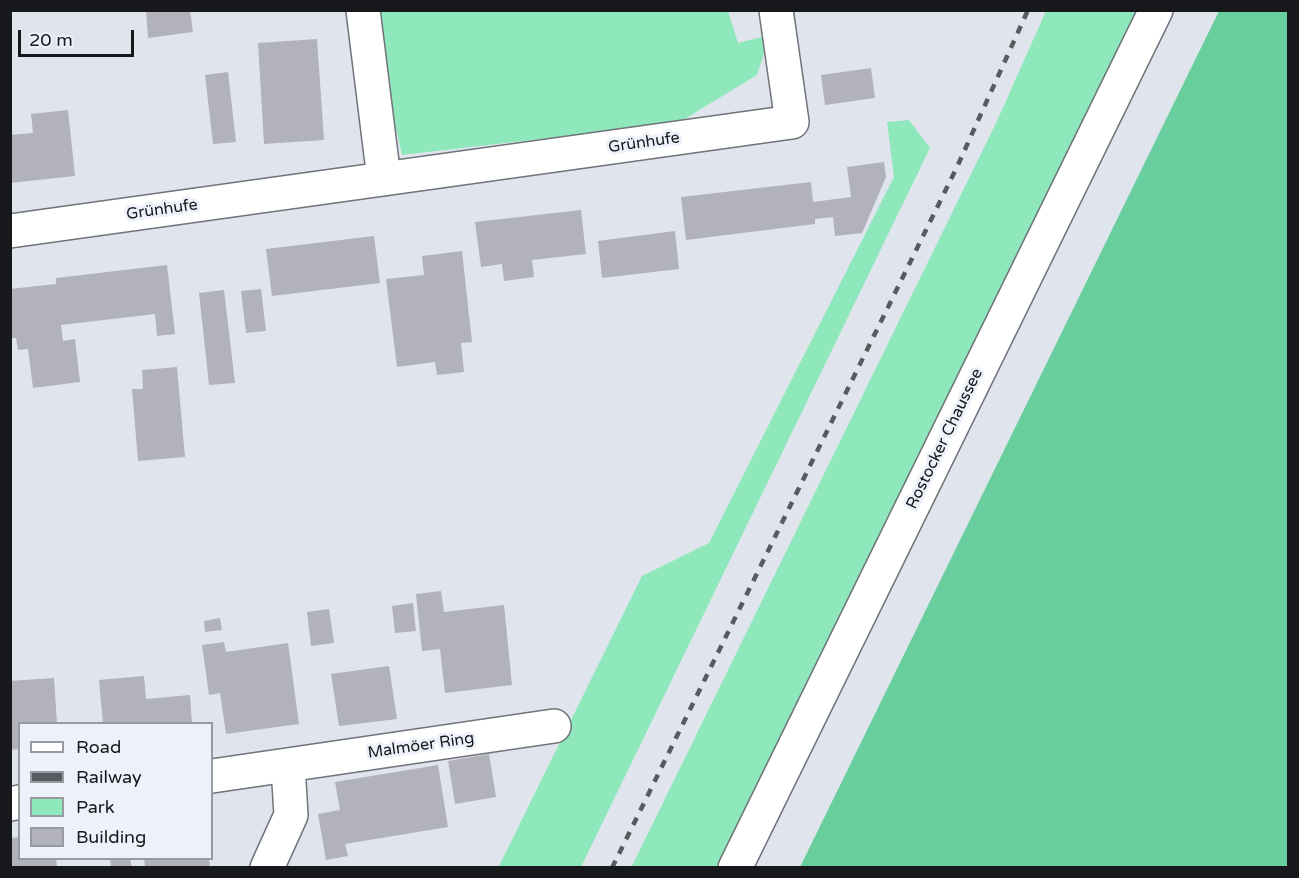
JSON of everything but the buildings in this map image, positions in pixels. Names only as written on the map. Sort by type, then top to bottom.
[{"type":"street","points":[[363,10],[384,179]]},
{"type":"street","name":"Grünhufe","points":[[10,231],[792,122],[776,10]]},
{"type":"street","name":"Rostocker Chaussee","points":[[735,867],[1156,10]]},
{"type":"street","name":"Malmöer Ring","points":[[213,776],[554,726]]},
{"type":"street","points":[[267,867],[291,815],[288,766]]},
{"type":"green space","points":[[380,11],[728,11],[738,43],[770,35],[757,75],[678,123],[402,155],[397,132],[380,83]]},
{"type":"green space","points":[[1046,11],[1141,11],[718,867],[631,868],[997,121]]},
{"type":"green space","points":[[1219,11],[1288,11],[1288,867],[800,867]]},
{"type":"green space","points":[[909,120],[930,148],[581,867],[498,868],[642,576],[709,543],[894,177],[887,122]]},
{"type":"railway","points":[[612,868],[957,167],[1028,10]]}]
